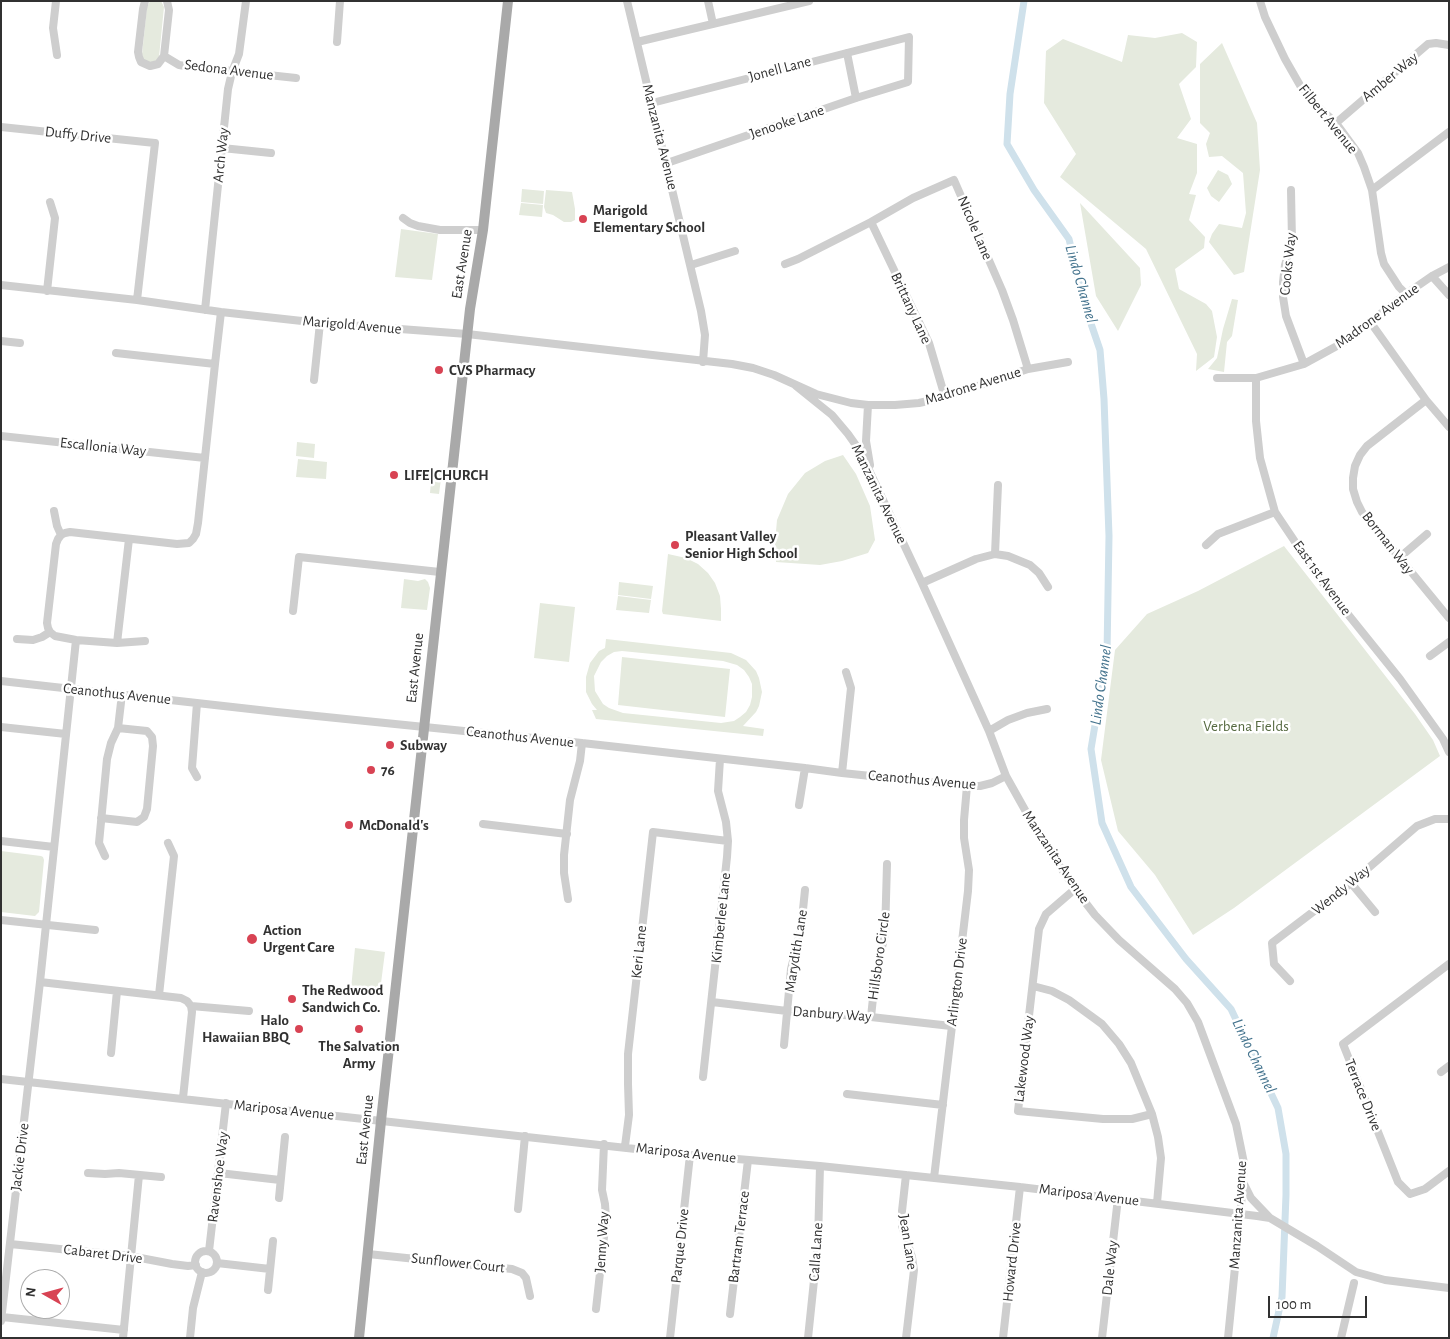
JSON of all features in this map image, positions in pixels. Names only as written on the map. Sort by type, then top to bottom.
[{"type":"main road","name":"East Avenue","points":[[359,1338],[440,572],[471,295],[483,230],[508,1]]},
{"type":"street","points":[[56,1],[54,37],[57,55]]},
{"type":"street","points":[[143,4],[139,58],[145,64],[154,66],[162,61],[164,56],[169,10],[167,1]]},
{"type":"street","name":"Arch Way","points":[[205,310],[228,88],[239,54],[246,1]]},
{"type":"street","points":[[337,42],[340,1]]},
{"type":"street","name":"Manzanita Avenue","points":[[627,1],[701,311],[705,335],[704,362]]},
{"type":"street","points":[[708,1],[713,24]]},
{"type":"street","points":[[637,42],[809,1]]},
{"type":"street","name":"Filbert Avenue","points":[[1260,1],[1265,17],[1285,59],[1301,87],[1316,105],[1336,123],[1358,153],[1372,190],[1384,264],[1399,287],[1406,294]]},
{"type":"street","name":"Jonell Lane","points":[[652,103],[909,37],[908,82]]},
{"type":"street","name":"Amber Way","points":[[1336,123],[1428,44],[1449,45]]},
{"type":"street","points":[[847,53],[856,98]]},
{"type":"street","name":"Sedona Avenue","points":[[164,56],[179,65],[296,78]]},
{"type":"street","name":"Jenooke Lane","points":[[667,163],[908,82]]},
{"type":"street","name":"Duffy Drive","points":[[1,127],[155,143],[138,300]]},
{"type":"street","points":[[1372,190],[1449,132]]},
{"type":"street","points":[[222,148],[271,153]]},
{"type":"street","name":"Nicole Lane","points":[[785,264],[870,222],[913,198],[954,180],[1002,290],[1028,369]]},
{"type":"street","name":"Cooks Way","points":[[1291,190],[1292,241],[1285,265],[1283,298],[1286,316],[1304,364]]},
{"type":"street","points":[[46,290],[55,218],[50,202]]},
{"type":"street","points":[[403,218],[418,226],[440,230],[483,230]]},
{"type":"street","name":"Brittany Lane","points":[[870,222],[929,343],[945,397]]},
{"type":"street","points":[[690,265],[735,251]]},
{"type":"street","name":"Madrone Avenue","points":[[1217,378],[1256,378],[1304,364],[1346,341],[1406,294],[1449,267]]},
{"type":"street","points":[[1432,276],[1449,296]]},
{"type":"street","name":"Marigold Avenue","points":[[1,285],[320,323],[467,334],[704,362]]},
{"type":"street","points":[[145,641],[117,643],[76,640],[55,636],[50,632],[47,623],[56,544],[61,535],[70,532],[177,544],[189,543],[193,539],[196,534],[214,364],[222,312]]},
{"type":"street","points":[[1371,322],[1426,400],[1449,427]]},
{"type":"street","points":[[314,380],[320,323]]},
{"type":"street","points":[[1,341],[20,344]]},
{"type":"street","points":[[116,353],[214,364]]},
{"type":"street","name":"Madrone Avenue","points":[[704,362],[753,368],[774,375],[816,394],[851,403],[895,405],[919,403],[945,397],[1028,369],[1068,362]]},
{"type":"street","name":"East 1st Avenue","points":[[1256,378],[1256,421],[1260,458],[1275,512],[1322,582],[1400,679],[1443,739],[1449,751]]},
{"type":"street","name":"Manzanita Avenue","points":[[796,386],[832,416],[860,452],[922,584],[988,731],[1006,776],[1039,835],[1075,889],[1096,915],[1119,940],[1175,989],[1187,1003],[1198,1022],[1236,1124],[1244,1163],[1228,1338]]},
{"type":"street","name":"Borman Way","points":[[1426,400],[1367,446],[1356,466],[1353,489],[1362,512],[1449,618]]},
{"type":"street","points":[[868,405],[866,442],[872,475]]},
{"type":"street","name":"Escallonia Way","points":[[1,436],[205,458]]},
{"type":"street","points":[[996,554],[998,485]]},
{"type":"street","points":[[54,511],[56,526],[61,535]]},
{"type":"street","points":[[1206,545],[1218,534],[1275,512]]},
{"type":"street","points":[[1400,558],[1427,534]]},
{"type":"street","points":[[117,643],[129,539]]},
{"type":"street","points":[[922,584],[976,559],[996,554],[1008,556],[1030,565],[1039,573],[1048,587]]},
{"type":"street","points":[[293,611],[299,557],[440,572]]},
{"type":"street","points":[[17,639],[33,640],[42,638],[50,632]]},
{"type":"street","name":"Jackie Drive","points":[[1,1321],[40,982],[76,640]]},
{"type":"street","points":[[1430,656],[1449,642]]},
{"type":"street","points":[[842,773],[851,688],[846,672]]},
{"type":"street","name":"Ceanothus Avenue","points":[[1,681],[967,786],[980,786],[992,783],[1006,776]]},
{"type":"street","points":[[105,856],[99,842],[107,759],[111,743],[118,728],[122,694]]},
{"type":"street","points":[[197,703],[192,768],[197,777]]},
{"type":"street","points":[[988,731],[1008,720],[1027,713],[1047,709]]},
{"type":"street","points":[[1,727],[66,734]]},
{"type":"street","points":[[101,818],[137,822],[144,817],[147,810],[153,746],[152,737],[147,731],[118,728]]},
{"type":"street","points":[[568,899],[564,873],[564,854],[570,800],[580,761],[582,743]]},
{"type":"street","name":"Kimberlee Lane","points":[[703,1077],[728,840],[726,822],[718,791],[720,759]]},
{"type":"street","points":[[799,805],[805,768]]},
{"type":"street","name":"Arlington Drive","points":[[934,1178],[968,890],[969,870],[964,838],[967,786]]},
{"type":"street","name":"Wendy Way","points":[[1290,981],[1274,964],[1272,943],[1351,884],[1417,826],[1435,819],[1449,819]]},
{"type":"street","points":[[482,824],[567,834]]},
{"type":"street","name":"Keri Lane","points":[[625,1146],[629,1115],[628,1054],[653,832],[728,840]]},
{"type":"street","points":[[1,840],[54,847]]},
{"type":"street","points":[[159,995],[174,856],[168,844]]},
{"type":"street","name":"Hillsboro Circle","points":[[871,1017],[875,979],[885,934],[887,864]]},
{"type":"street","points":[[1351,884],[1375,912]]},
{"type":"street","name":"Lakewood Way","points":[[1075,889],[1046,914],[1039,929],[1018,1110],[1103,1119],[1132,1119],[1152,1114]]},
{"type":"street","name":"Marydith Lane","points":[[784,1045],[791,969],[801,929],[805,890]]},
{"type":"street","points":[[1,920],[95,930]]},
{"type":"street","name":"Terrace Drive","points":[[1449,964],[1343,1044],[1398,1182],[1410,1194],[1425,1189],[1449,1171]]},
{"type":"street","points":[[40,982],[159,995],[181,998],[187,1001],[191,1006],[192,1012],[182,1098]]},
{"type":"street","points":[[1033,986],[1052,991],[1069,1000],[1102,1024],[1119,1044],[1131,1063],[1152,1114],[1158,1137],[1161,1158],[1157,1203]]},
{"type":"street","points":[[111,1053],[117,991]]},
{"type":"street","name":"Danbury Way","points":[[712,1002],[951,1026]]},
{"type":"street","points":[[191,1006],[249,1011]]},
{"type":"street","points":[[1441,1072],[1449,1066]]},
{"type":"street","name":"Mariposa Avenue","points":[[1,1079],[690,1154],[1020,1187],[1270,1218],[1356,1272],[1385,1280],[1449,1288]]},
{"type":"street","points":[[847,1094],[942,1105]]},
{"type":"street","name":"Ravenshoe Way","points":[[209,1251],[226,1103]]},
{"type":"street","points":[[518,1209],[525,1136]]},
{"type":"street","points":[[279,1198],[285,1137]]},
{"type":"street","name":"Jenny Way","points":[[596,1309],[606,1219],[602,1190],[604,1144]]},
{"type":"street","name":"Parque Drive","points":[[670,1338],[690,1154]]},
{"type":"street","name":"Bartram Terrace","points":[[730,1314],[748,1160]]},
{"type":"street","name":"Calla Lane","points":[[808,1338],[818,1242],[820,1166]]},
{"type":"street","points":[[88,1173],[119,1173],[161,1177]]},
{"type":"street","points":[[219,1173],[280,1180]]},
{"type":"street","points":[[2,1317],[123,1334],[139,1175]]},
{"type":"street","name":"Jean Lane","points":[[906,1175],[902,1226],[914,1270],[906,1338]]},
{"type":"street","points":[[1243,1181],[1251,1198],[1270,1218]]},
{"type":"street","name":"Howard Drive","points":[[1003,1338],[1020,1187]]},
{"type":"street","name":"Dale Way","points":[[1102,1338],[1118,1198]]},
{"type":"street","points":[[268,1290],[273,1241]]},
{"type":"street","name":"Cabaret Drive","points":[[10,1244],[130,1256],[188,1266],[196,1265]]},
{"type":"street","points":[[209,1251],[215,1256],[217,1263],[210,1272],[202,1272],[196,1265],[196,1258],[200,1253],[209,1251]]},
{"type":"street","name":"Sunflower Court","points":[[368,1254],[518,1271],[526,1278],[530,1296]]},
{"type":"street","points":[[217,1263],[270,1269]]},
{"type":"street","points":[[190,1338],[193,1308],[202,1272]]},
{"type":"street","points":[[1341,1338],[1354,1282]]},
{"type":"green space","points":[[150,1],[161,1],[164,7],[159,57],[156,61],[150,63],[143,59],[142,54],[147,7]]},
{"type":"green space","points":[[1182,33],[1197,42],[1196,67],[1179,84],[1191,119],[1177,138],[1197,144],[1197,173],[1189,194],[1196,195],[1189,220],[1205,237],[1204,248],[1175,269],[1179,289],[1206,304],[1212,311],[1217,337],[1214,357],[1196,371],[1197,354],[1146,249],[1060,177],[1076,154],[1044,103],[1046,51],[1063,39],[1122,62],[1128,35],[1155,38]]},
{"type":"green space","points":[[1222,43],[1257,123],[1260,170],[1244,272],[1234,275],[1209,242],[1219,224],[1242,228],[1246,213],[1243,173],[1222,156],[1209,157],[1206,144],[1210,133],[1200,123],[1200,64]]},
{"type":"green space","points":[[1218,170],[1228,175],[1232,184],[1219,202],[1211,196],[1207,188]]},
{"type":"green space","points":[[522,189],[544,191],[543,204],[521,202]]},
{"type":"green space","points":[[546,190],[572,192],[575,220],[564,222],[546,213],[544,207]]},
{"type":"green space","points":[[521,203],[543,205],[542,217],[519,215]]},
{"type":"green space","points":[[1080,203],[1140,268],[1141,285],[1118,331],[1096,296]]},
{"type":"green space","points":[[401,229],[438,234],[432,280],[395,277]]},
{"type":"green space","points":[[1232,299],[1238,300],[1232,336],[1227,342],[1224,372],[1208,369],[1217,358]]},
{"type":"green space","points":[[297,442],[315,444],[314,458],[296,456]]},
{"type":"green space","points":[[843,455],[856,474],[870,506],[875,540],[868,553],[820,565],[776,562],[777,520],[788,494],[805,473],[825,461]]},
{"type":"green space","points":[[298,459],[327,462],[326,479],[296,477]]},
{"type":"green space","points":[[432,470],[442,471],[439,494],[430,493]]},
{"type":"green space","name":"Verbena Fields","points":[[1284,546],[1415,714],[1433,740],[1440,756],[1234,908],[1193,935],[1155,875],[1118,831],[1101,760],[1115,650],[1147,614],[1198,591]]},
{"type":"green space","points":[[668,554],[686,558],[698,564],[708,573],[715,583],[720,596],[721,621],[663,614]]},
{"type":"green space","points":[[404,579],[418,581],[425,579],[428,582],[430,588],[427,610],[401,608]]},
{"type":"green space","points":[[619,582],[653,586],[651,599],[618,595]]},
{"type":"green space","points":[[618,596],[651,600],[649,613],[616,610]]},
{"type":"green space","points":[[540,603],[575,607],[569,662],[534,658]]},
{"type":"green space","points":[[606,639],[731,653],[746,660],[756,671],[762,692],[756,712],[743,726],[764,729],[763,736],[596,719],[592,710],[597,710],[586,692],[586,677],[590,663],[599,651],[605,648]],"holes":[[[622,651],[723,661],[737,665],[744,670],[752,684],[750,705],[746,712],[734,721],[721,723],[623,713],[603,704],[595,691],[594,676],[601,662],[614,652]]]},
{"type":"green space","points":[[622,657],[730,669],[725,717],[618,705]]},
{"type":"green space","points":[[1,851],[43,857],[39,912],[35,916],[1,912]]},
{"type":"green space","points":[[355,948],[385,952],[380,991],[351,989]]},
{"type":"waterway","name":"Lindo Channel","points":[[1024,1],[1010,94],[1007,144],[1034,190],[1069,239],[1085,306],[1100,350],[1104,399],[1109,536],[1107,653],[1091,749],[1102,823],[1131,887],[1186,959],[1231,1009],[1278,1108],[1286,1154],[1286,1195],[1282,1297],[1273,1338]]},
{"type":"place","name":"Marigold Elementary School","points":[[583,219]]},
{"type":"place","name":"CVS Pharmacy","points":[[439,370]]},
{"type":"place","name":"LIFE|CHURCH","points":[[394,475]]},
{"type":"place","name":"Pleasant Valley Senior High School","points":[[675,545]]},
{"type":"place","name":"Subway","points":[[390,745]]},
{"type":"place","name":"76","points":[[371,770]]},
{"type":"place","name":"McDonald's","points":[[349,825]]},
{"type":"place","name":"Action Urgent Care","points":[[252,939]]},
{"type":"place","name":"The Redwood Sandwich Co.","points":[[292,999]]},
{"type":"place","name":"Halo Hawaiian BBQ","points":[[299,1029]]},
{"type":"place","name":"The Salvation Army","points":[[359,1029]]}]
